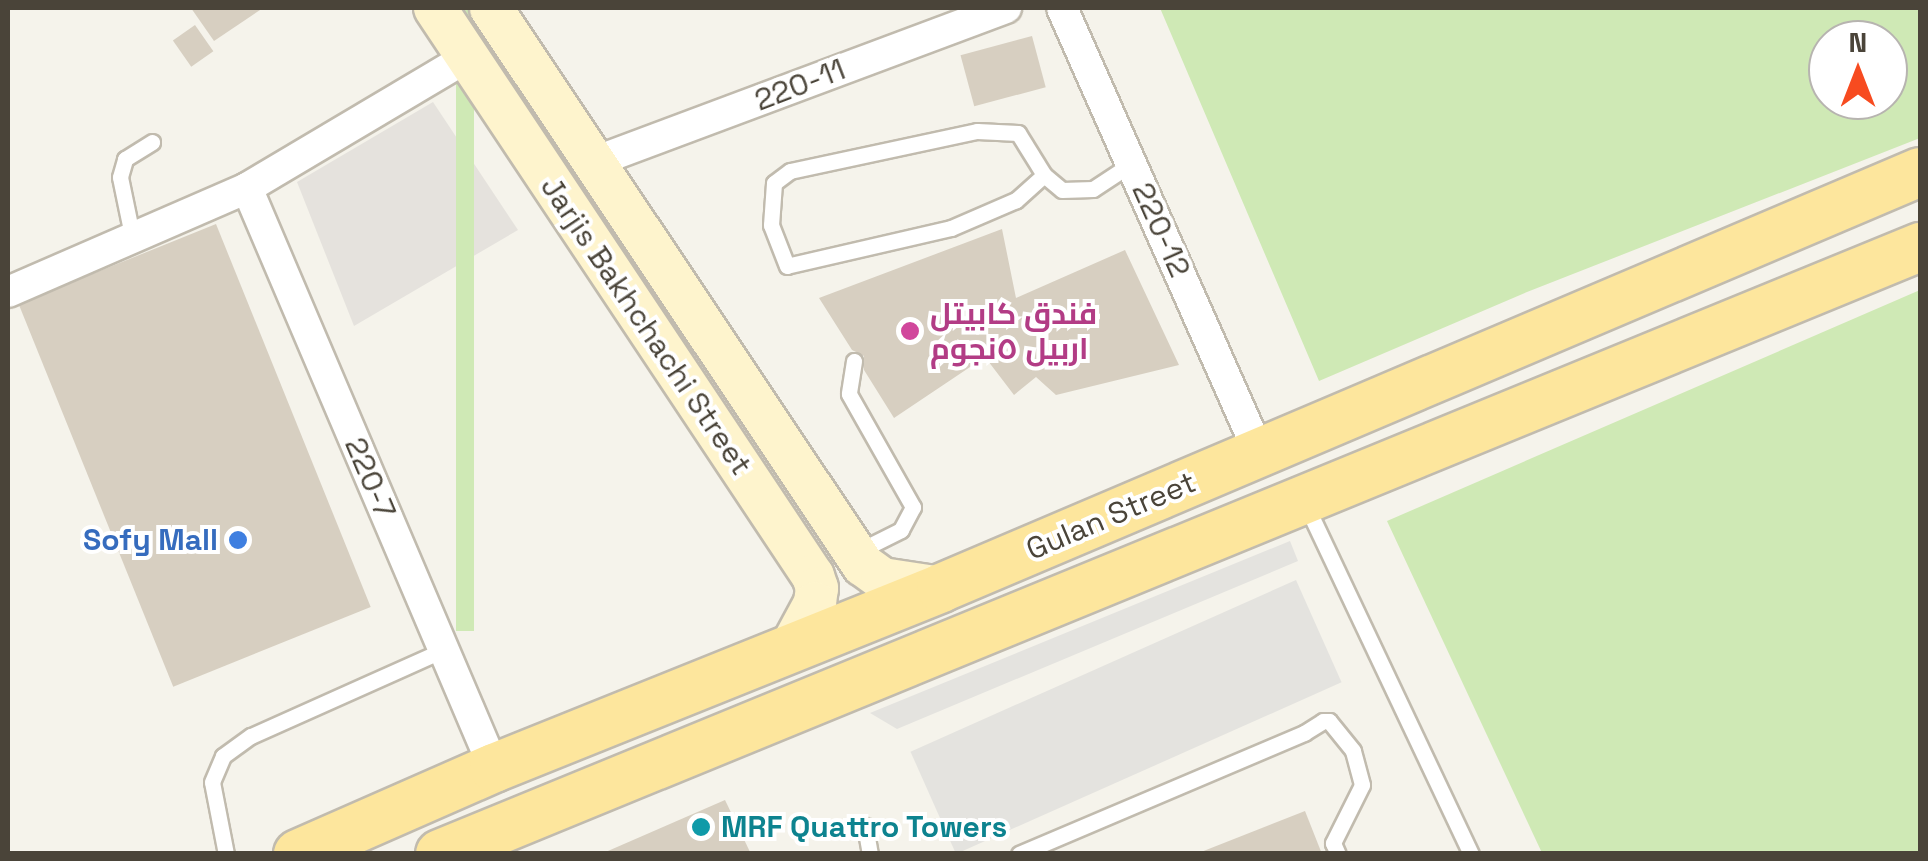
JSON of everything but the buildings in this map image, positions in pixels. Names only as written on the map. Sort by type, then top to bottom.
[{"type":"main road","name":"Gulan Street","points":[[298,854],[494,768],[941,588],[1920,172]]},
{"type":"main road","name":"Gulan Street","points":[[440,854],[1920,247]]},
{"type":"street","name":"Jarjis Bakhchachi Street","points":[[435,8],[818,588],[812,614],[790,649]]},
{"type":"street","name":"Jarjis Bakhchachi Street","points":[[491,8],[855,553],[882,580],[941,588]]},
{"type":"street","name":"220-11","points":[[594,162],[1006,8]]},
{"type":"street","name":"220-12","points":[[1062,8],[1259,453]]},
{"type":"street","points":[[8,292],[247,188],[468,57]]},
{"type":"street","name":"220-7","points":[[247,188],[494,768]]},
{"type":"street","points":[[781,529],[802,541],[822,540],[829,520],[823,504]]},
{"type":"lane","points":[[1044,175],[1016,200],[952,228],[787,266],[770,225],[774,183],[790,171],[977,131],[1018,134],[1044,175],[1062,190],[1093,189],[1132,164]]},
{"type":"lane","points":[[132,235],[120,177],[125,159],[152,142]]},
{"type":"lane","points":[[854,361],[849,394],[913,507],[901,530],[855,553]]},
{"type":"lane","points":[[1304,501],[1471,854]]},
{"type":"lane","points":[[226,854],[212,782],[223,756],[251,736],[443,650]]},
{"type":"lane","points":[[1019,854],[1329,721],[1353,751],[1362,785],[1333,843],[1338,854]]},
{"type":"lane","points":[[865,826],[870,854]]},
{"type":"shaded area","points":[[433,102],[518,230],[354,326],[297,182]]},
{"type":"shaded area","points":[[1290,541],[1298,561],[897,729],[870,713]]},
{"type":"shaded area","points":[[1296,580],[1342,682],[956,854],[910,752]]},
{"type":"green space","points":[[456,8],[474,8],[474,631],[456,631]]},
{"type":"green space","points":[[1160,8],[1920,8],[1920,138],[1527,292],[1319,381]]},
{"type":"green space","points":[[1920,290],[1920,853],[1542,853],[1387,521]]},
{"type":"place","name":"فندق كابيتل اربيل ٥نجوم","points":[[910,331]]},
{"type":"place","name":"Sofy Mall","points":[[238,540]]},
{"type":"place","name":"MRF Quattro Towers","points":[[701,827]]}]
